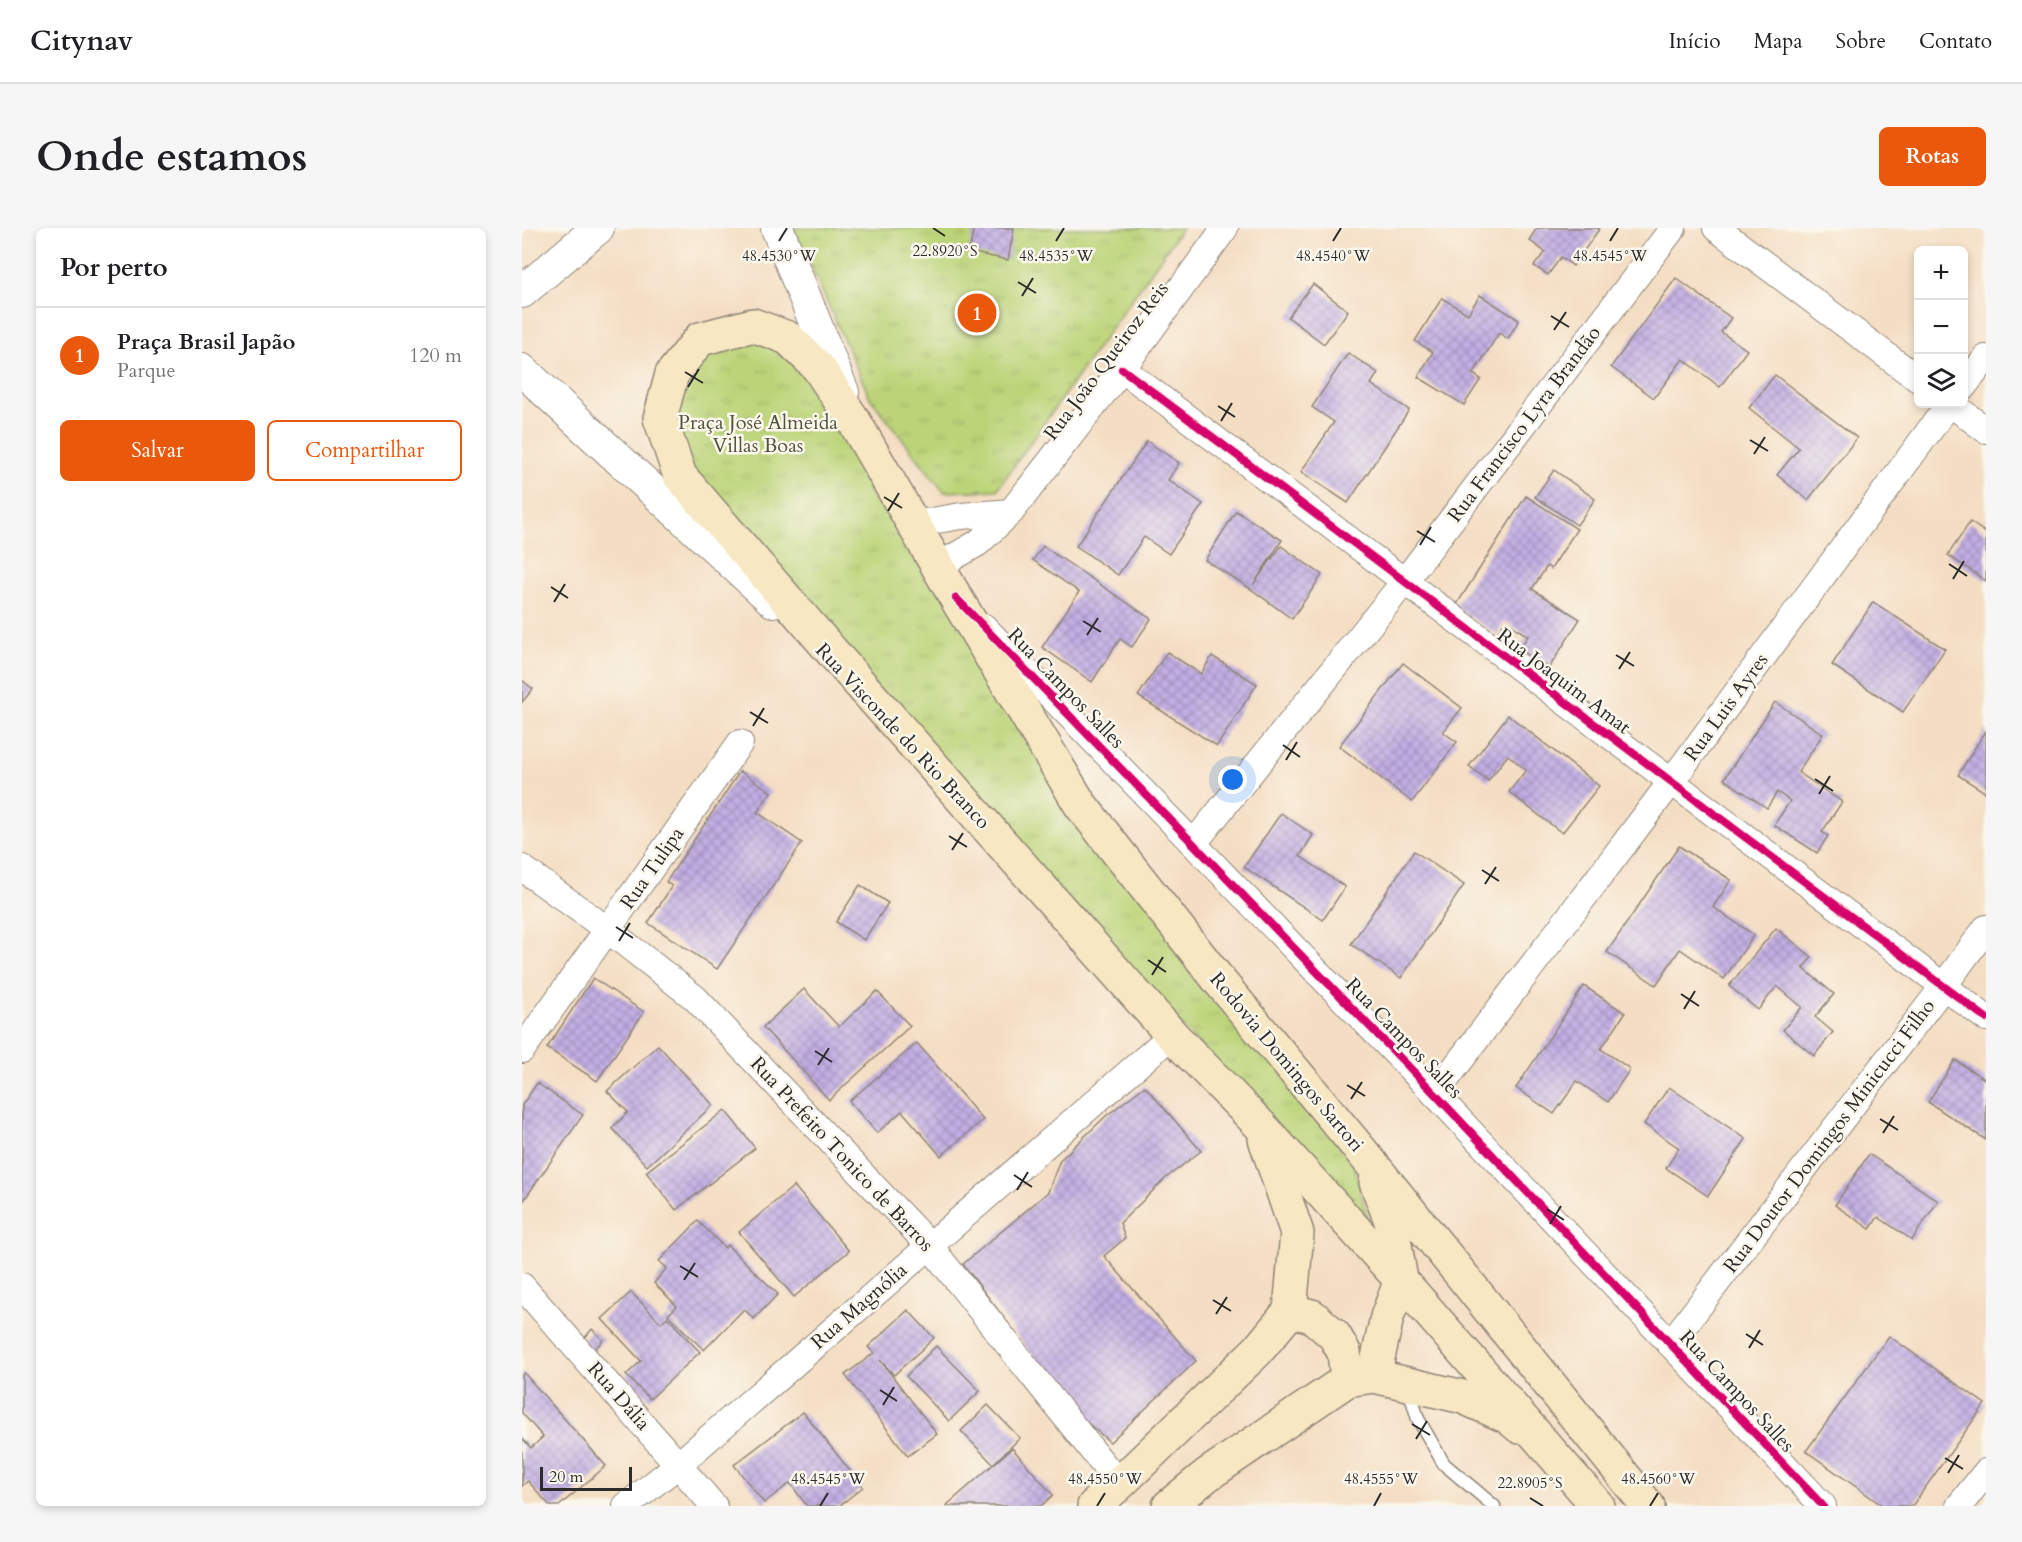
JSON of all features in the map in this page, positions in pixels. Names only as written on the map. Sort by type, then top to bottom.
[{"type":"main road","points":[[853,676],[680,476],[660,418],[672,374],[700,339],[753,325],[788,338],[818,367],[854,421]]},
{"type":"main road","name":"Rua Campos Salles","points":[[854,421],[956,598]]},
{"type":"main road","name":"Rodovia Domingos Sartori","points":[[956,598],[1080,804],[1221,983],[1367,1158],[1648,1506]]},
{"type":"main road","name":"Rua Visconde do Rio Branco","points":[[853,676],[1172,1035],[1261,1126],[1401,1280],[1554,1454]]},
{"type":"main road","points":[[1094,1506],[1257,1350],[1290,1311],[1297,1233],[1261,1126]]},
{"type":"main road","points":[[1169,1506],[1206,1474],[1360,1378],[1401,1280],[1391,1221],[1367,1158]]},
{"type":"main road","points":[[1290,1311],[1312,1316],[1334,1335],[1360,1378]]},
{"type":"main road","points":[[1360,1378],[1407,1384],[1463,1397],[1508,1417],[1554,1454],[1598,1506]]},
{"type":"street","points":[[522,291],[598,228]]},
{"type":"street","name":"Rua Campos Salles","points":[[777,228],[854,421]]},
{"type":"street","name":"Rua João Queiroz Reis","points":[[938,566],[978,543],[1011,512],[1122,369],[1225,228]]},
{"type":"street","name":"Rua Francisco Lyra Brandão","points":[[1194,843],[1404,582],[1673,228]]},
{"type":"street","points":[[1716,228],[1914,376]]},
{"type":"street","points":[[1968,381],[1986,358]]},
{"type":"street","name":"Rua Joaquim Amat","points":[[1122,369],[1986,1018]]},
{"type":"street","name":"Rua Visconde do Rio Branco","points":[[522,370],[853,676]]},
{"type":"street","name":"Rua Luis Ayres","points":[[1435,1094],[1671,782],[1947,408]]},
{"type":"street","points":[[1956,408],[1986,430]]},
{"type":"street","points":[[914,524],[961,516],[1011,512]]},
{"type":"street","name":"Rua Campos Salles","points":[[956,598],[1435,1094],[1823,1506]]},
{"type":"street","name":"Rua Tulipa","points":[[522,1050],[740,743]]},
{"type":"street","name":"Rua Prefeito Tonico de Barros","points":[[522,868],[608,930],[695,998],[929,1245],[1119,1484]]},
{"type":"street","name":"Rua Doutor Domingos Minicucci Filho","points":[[1670,1344],[1986,928]]},
{"type":"street","name":"Rua Magnólia","points":[[626,1506],[679,1464],[1172,1035]]},
{"type":"street","name":"Rua Dália","points":[[522,1286],[714,1506]]},
{"type":"street","points":[[1959,1506],[1986,1472]]},
{"type":"lane","points":[[1407,1384],[1418,1419],[1444,1464],[1494,1506]]},
{"type":"green space","points":[[794,228],[1182,228],[997,490],[944,492],[870,398]]},
{"type":"green space","name":"Praça José Almeida Villas Boas","points":[[785,341],[1077,806],[1347,1139],[1373,1238],[684,473],[664,416],[703,342]]},
{"type":"building","points":[[974,228],[1014,228],[1008,260],[969,252]]},
{"type":"building","points":[[1537,228],[1600,228],[1573,266],[1561,257],[1548,275],[1534,266],[1545,252],[1529,240]]},
{"type":"building","points":[[1676,278],[1731,318],[1721,332],[1747,350],[1720,387],[1683,359],[1654,398],[1611,367]]},
{"type":"building","points":[[1313,284],[1348,311],[1324,344],[1288,317]]},
{"type":"building","points":[[1480,295],[1519,320],[1508,339],[1499,333],[1473,374],[1481,379],[1464,405],[1418,377],[1433,352],[1415,341],[1442,298],[1468,314]]},
{"type":"building","points":[[1348,353],[1378,373],[1371,384],[1409,410],[1348,503],[1301,472],[1334,422],[1312,407]]},
{"type":"building","points":[[1775,375],[1857,438],[1808,500],[1777,475],[1799,448],[1749,408]]},
{"type":"building","points":[[1147,441],[1179,463],[1168,480],[1203,504],[1169,554],[1144,537],[1118,575],[1076,546]]},
{"type":"building","points":[[1554,470],[1595,499],[1577,525],[1535,497]]},
{"type":"building","points":[[1526,496],[1577,529],[1551,569],[1547,566],[1532,589],[1580,619],[1549,668],[1519,649],[1528,636],[1505,621],[1497,634],[1455,607]]},
{"type":"building","points":[[1236,511],[1282,540],[1253,585],[1281,546],[1322,575],[1292,619],[1251,589],[1205,560]]},
{"type":"building","points":[[1970,522],[1986,533],[1986,581],[1948,555]]},
{"type":"building","points":[[1043,546],[1151,619],[1132,647],[1120,639],[1092,682],[1042,647],[1079,592],[1033,560]]},
{"type":"building","points":[[1873,602],[1945,649],[1903,712],[1832,665]]},
{"type":"building","points":[[1167,652],[1201,674],[1212,656],[1257,684],[1217,746],[1138,696]]},
{"type":"building","points":[[1403,663],[1462,708],[1443,732],[1457,742],[1412,802],[1339,746]]},
{"type":"building","points":[[522,680],[533,689],[522,702]]},
{"type":"building","points":[[1775,702],[1823,734],[1798,772],[1842,802],[1822,832],[1828,836],[1817,853],[1774,825],[1790,801],[1777,792],[1767,808],[1724,779]]},
{"type":"building","points":[[1508,715],[1599,786],[1562,833],[1509,792],[1526,770],[1508,755],[1488,781],[1469,766]]},
{"type":"building","points":[[1986,730],[1986,793],[1958,775]]},
{"type":"building","points":[[740,771],[771,792],[757,812],[802,843],[717,969],[648,923],[672,886],[666,882]]},
{"type":"building","points":[[1281,813],[1313,835],[1300,856],[1345,887],[1323,920],[1244,867]]},
{"type":"building","points":[[1679,846],[1731,880],[1713,907],[1754,935],[1724,979],[1680,949],[1656,985],[1607,952]]},
{"type":"building","points":[[1414,851],[1464,885],[1401,978],[1351,944]]},
{"type":"building","points":[[860,885],[888,903],[864,940],[836,922]]},
{"type":"building","points":[[1776,928],[1812,957],[1803,968],[1834,994],[1815,1017],[1833,1032],[1814,1056],[1783,1030],[1802,1007],[1777,986],[1758,1010],[1729,986]]},
{"type":"building","points":[[593,978],[644,1012],[597,1081],[547,1048]]},
{"type":"building","points":[[1584,986],[1625,1013],[1601,1049],[1630,1069],[1608,1102],[1577,1081],[1554,1114],[1516,1088]]},
{"type":"building","points":[[804,989],[839,1027],[877,991],[910,1026],[829,1100],[763,1027]]},
{"type":"building","points":[[917,1043],[983,1120],[941,1156],[902,1111],[877,1133],[849,1101]]},
{"type":"building","points":[[658,1045],[713,1105],[647,1166],[612,1128],[628,1112],[607,1091]]},
{"type":"building","points":[[1955,1060],[1986,1080],[1986,1140],[1928,1102]]},
{"type":"building","points":[[537,1083],[583,1115],[522,1203],[522,1105]]},
{"type":"building","points":[[1145,1086],[1201,1151],[1166,1178],[1120,1223],[1125,1238],[1104,1256],[1196,1361],[1110,1442],[1077,1414],[963,1264],[1048,1192],[1060,1160],[1106,1116]]},
{"type":"building","points":[[1669,1087],[1746,1139],[1708,1196],[1666,1168],[1679,1148],[1644,1124]]},
{"type":"building","points":[[725,1110],[755,1148],[676,1210],[646,1172]]},
{"type":"building","points":[[1869,1154],[1938,1201],[1912,1240],[1878,1217],[1870,1229],[1835,1205]]},
{"type":"building","points":[[794,1186],[849,1251],[794,1297],[739,1232]]},
{"type":"building","points":[[698,1221],[725,1248],[727,1245],[778,1294],[754,1319],[744,1309],[704,1350],[668,1315],[677,1306],[654,1283],[667,1268],[659,1261]]},
{"type":"building","points":[[631,1292],[661,1323],[667,1317],[700,1352],[650,1399],[626,1375],[641,1361],[602,1319]]},
{"type":"building","points":[[908,1310],[934,1338],[894,1375],[880,1360],[937,1434],[908,1456],[845,1375],[874,1353],[868,1347]]},
{"type":"building","points":[[592,1329],[603,1340],[591,1354],[580,1344]]},
{"type":"building","points":[[1889,1336],[1985,1404],[1912,1506],[1883,1506],[1806,1451]]},
{"type":"building","points":[[936,1346],[980,1391],[949,1421],[906,1376]]},
{"type":"building","points":[[524,1373],[606,1466],[559,1506],[550,1506],[528,1481],[522,1486],[522,1438],[531,1448],[543,1437],[522,1413],[522,1375]]},
{"type":"building","points":[[988,1405],[1020,1438],[993,1464],[961,1431]]},
{"type":"building","points":[[803,1412],[863,1487],[839,1506],[807,1506],[790,1483],[764,1503],[734,1465]]},
{"type":"building","points":[[1012,1448],[1053,1495],[1041,1506],[946,1506]]},
{"type":"cycle path","points":[[1122,369],[1986,1018]]},
{"type":"cycle path","points":[[956,598],[1435,1094],[1823,1506]]},
{"type":"place","name":"Praça Brasil Japão","points":[[977,313]]}]
